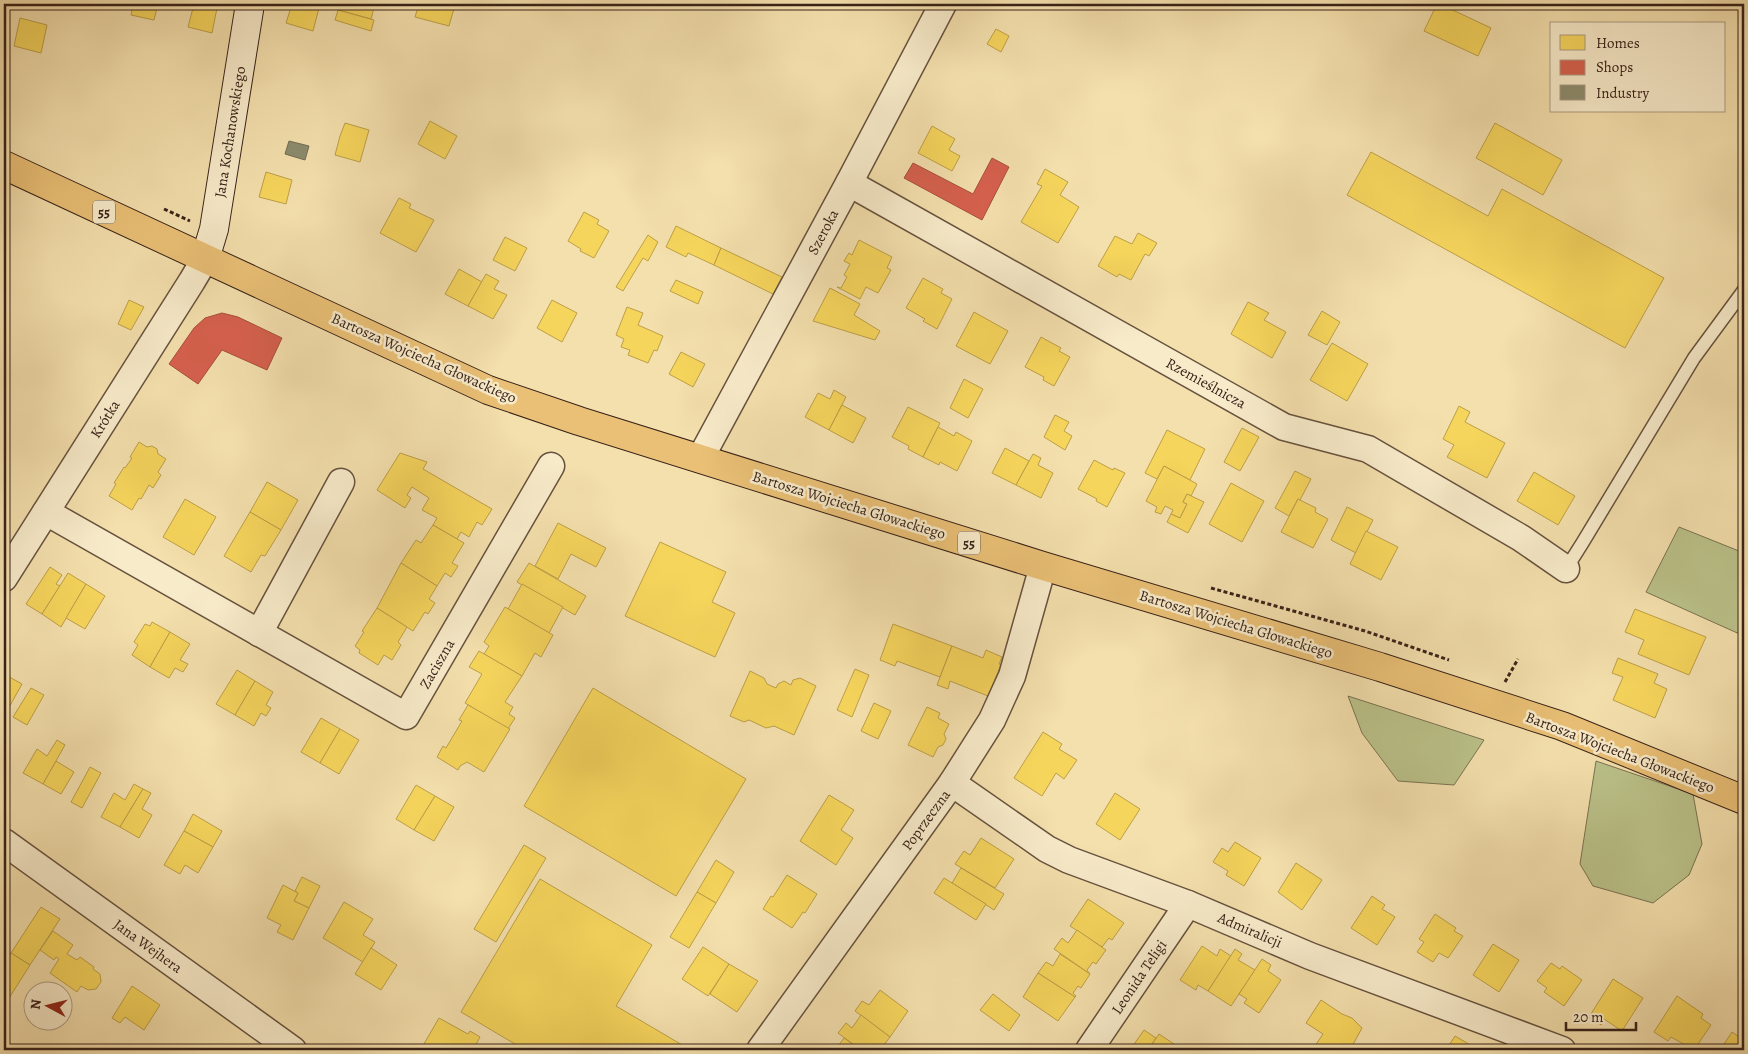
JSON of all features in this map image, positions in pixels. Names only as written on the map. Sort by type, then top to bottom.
[{"type":"main road","name":"Bartosza Wojciecha Głowackiego","points":[[4,165],[488,390],[700,459],[1043,566],[1380,668],[1562,726],[1744,800]]},
{"type":"street","name":"Jana Kochanowskiego","points":[[205,259],[214,229],[250,4]]},
{"type":"street","name":"Szeroka","points":[[700,459],[850,183],[943,4]]},
{"type":"street","name":"Rzemieślnicza","points":[[850,183],[1284,427],[1368,449],[1522,538],[1566,569]]},
{"type":"street","name":"Krótka","points":[[4,578],[205,259]]},
{"type":"street","name":"Zaciszna","points":[[46,512],[406,716],[551,466]]},
{"type":"street","points":[[259,634],[341,482]]},
{"type":"street","name":"Poprzeczna","points":[[760,1050],[952,783],[984,734],[1005,692],[1021,646],[1043,566]]},
{"type":"street","name":"Admiralicji","points":[[952,783],[1047,848],[1069,860],[1188,904],[1310,956],[1553,1049]]},
{"type":"street","name":"Jana Wejhera","points":[[4,842],[293,1050]]},
{"type":"street","name":"Leonida Teligi","points":[[1089,1050],[1188,904]]},
{"type":"lane","points":[[1566,569],[1694,358],[1744,290]]},
{"type":"path","points":[[1203,585],[1365,631],[1455,662]]},
{"type":"path","points":[[1504,682],[1518,659]]},
{"type":"path","points":[[1497,679],[1513,686]]},
{"type":"green space","points":[[1679,527],[1744,553],[1744,636],[1646,592]]},
{"type":"green space","points":[[1348,696],[1484,740],[1454,785],[1398,781],[1362,733]]},
{"type":"green space","points":[[1596,761],[1693,794],[1702,844],[1689,875],[1653,903],[1593,886],[1580,864]]},
{"type":"building: Homes","points":[[133,4],[158,4],[154,20],[131,15]]},
{"type":"building: Homes","points":[[194,4],[217,8],[212,33],[188,27]]},
{"type":"building: Homes","points":[[292,4],[320,4],[313,31],[286,23]]},
{"type":"building: Homes","points":[[340,4],[375,4],[371,19],[338,10]]},
{"type":"building: Homes","points":[[419,4],[455,5],[449,26],[415,17]]},
{"type":"building: Homes","points":[[1437,4],[1491,28],[1478,56],[1424,31]]},
{"type":"building: Homes","points":[[338,10],[374,20],[371,31],[335,20]]},
{"type":"building: Homes","points":[[20,18],[47,25],[41,53],[14,46]]},
{"type":"building: Homes","points":[[996,29],[1009,36],[1001,52],[987,44]]},
{"type":"building: Homes","points":[[430,121],[457,136],[445,159],[418,144]]},
{"type":"building: Homes","points":[[345,123],[369,130],[360,162],[335,155]]},
{"type":"building: Homes","points":[[1495,123],[1562,160],[1543,195],[1476,158]]},
{"type":"building: Homes","points":[[932,126],[955,139],[949,150],[960,156],[952,171],[918,153]]},
{"type":"building: Homes","points":[[1371,152],[1488,216],[1502,189],[1664,278],[1625,348],[1347,195]]},
{"type":"building: Homes","points":[[1045,169],[1068,182],[1060,195],[1079,207],[1058,243],[1021,222],[1042,186],[1037,184]]},
{"type":"building: Homes","points":[[266,172],[292,180],[286,204],[259,197]]},
{"type":"building: Homes","points":[[399,198],[411,204],[409,208],[434,220],[416,252],[380,233]]},
{"type":"building: Homes","points":[[584,212],[599,220],[597,224],[609,231],[594,258],[580,251],[581,249],[568,241]]},
{"type":"building: Homes","points":[[676,226],[721,248],[714,265],[688,253],[686,257],[666,247]]},
{"type":"building: Homes","points":[[1138,233],[1157,243],[1149,256],[1145,254],[1131,280],[1119,274],[1117,277],[1098,266],[1115,236],[1132,244]]},
{"type":"building: Homes","points":[[648,235],[658,242],[648,261],[643,258],[623,291],[616,287]]},
{"type":"building: Homes","points":[[505,237],[527,248],[515,271],[493,260]]},
{"type":"building: Homes","points":[[859,240],[892,257],[887,268],[891,270],[878,293],[866,287],[860,299],[837,287],[841,288],[847,277],[844,275],[850,264],[844,261],[849,253],[852,255]]},
{"type":"building: Homes","points":[[721,248],[782,277],[773,294],[714,265]]},
{"type":"building: Homes","points":[[459,269],[482,282],[468,306],[445,294]]},
{"type":"building: Homes","points":[[486,274],[499,281],[494,289],[507,295],[493,319],[468,306]]},
{"type":"building: Homes","points":[[923,278],[943,289],[941,293],[952,299],[937,329],[923,321],[925,319],[906,308]]},
{"type":"building: Homes","points":[[676,280],[703,292],[698,304],[670,291]]},
{"type":"building: Homes","points":[[830,288],[860,304],[854,315],[880,331],[875,340],[813,321]]},
{"type":"building: Homes","points":[[129,300],[144,307],[131,330],[118,324]]},
{"type":"building: Homes","points":[[552,300],[577,313],[562,342],[537,328]]},
{"type":"building: Homes","points":[[1248,302],[1269,313],[1264,320],[1286,332],[1272,358],[1231,334]]},
{"type":"building: Homes","points":[[627,307],[643,313],[638,325],[663,336],[657,351],[654,350],[648,363],[628,355],[630,350],[621,347],[624,339],[616,335]]},
{"type":"building: Homes","points":[[1322,311],[1340,322],[1327,345],[1308,335]]},
{"type":"building: Homes","points":[[974,312],[1008,331],[990,364],[956,346]]},
{"type":"building: Homes","points":[[1041,337],[1061,348],[1059,351],[1070,357],[1054,386],[1043,380],[1044,377],[1025,367]]},
{"type":"building: Homes","points":[[1332,343],[1368,364],[1347,401],[1310,380]]},
{"type":"building: Homes","points":[[681,352],[705,364],[693,387],[669,374]]},
{"type":"building: Homes","points":[[964,379],[983,389],[968,418],[950,408]]},
{"type":"building: Homes","points":[[834,390],[846,397],[829,430],[805,417],[818,393],[830,399]]},
{"type":"building: Homes","points":[[842,405],[866,418],[853,443],[829,430]]},
{"type":"building: Homes","points":[[1459,406],[1470,412],[1465,422],[1505,443],[1487,478],[1447,457],[1454,445],[1443,439]]},
{"type":"building: Homes","points":[[908,407],[940,423],[923,457],[908,449],[909,446],[892,437]]},
{"type":"building: Homes","points":[[1055,415],[1069,422],[1064,431],[1072,436],[1065,450],[1044,437]]},
{"type":"building: Homes","points":[[938,427],[954,436],[956,432],[972,441],[957,471],[940,462],[939,465],[923,457]]},
{"type":"building: Homes","points":[[1242,428],[1259,437],[1240,471],[1224,462]]},
{"type":"building: Homes","points":[[1167,430],[1205,449],[1190,480],[1164,466],[1157,479],[1145,473]]},
{"type":"building: Homes","points":[[139,442],[147,447],[152,446],[157,449],[158,454],[166,459],[158,472],[161,475],[153,488],[149,485],[132,510],[109,496],[116,484],[114,483],[132,458],[130,457]]},
{"type":"building: Homes","points":[[1005,448],[1029,461],[1016,485],[992,473]]},
{"type":"building: Homes","points":[[400,453],[427,462],[423,469],[492,509],[482,525],[477,522],[469,537],[461,532],[457,539],[433,525],[437,518],[422,510],[429,498],[412,487],[407,495],[411,498],[405,508],[377,490]]},
{"type":"building: Homes","points":[[1033,454],[1041,458],[1038,465],[1053,473],[1041,498],[1016,485]]},
{"type":"building: Homes","points":[[1094,460],[1113,470],[1114,468],[1125,473],[1107,507],[1096,501],[1097,499],[1078,489]]},
{"type":"building: Homes","points":[[1164,466],[1197,484],[1191,496],[1187,494],[1183,502],[1187,504],[1180,518],[1171,514],[1173,510],[1165,506],[1161,514],[1155,512],[1157,507],[1146,501]]},
{"type":"building: Homes","points":[[1295,471],[1311,479],[1289,516],[1275,508]]},
{"type":"building: Homes","points":[[1534,472],[1575,496],[1558,525],[1517,501]]},
{"type":"building: Homes","points":[[267,482],[298,500],[281,530],[250,512]]},
{"type":"building: Homes","points":[[1231,483],[1264,501],[1242,542],[1209,524]]},
{"type":"building: Homes","points":[[1187,494],[1204,502],[1188,533],[1167,522],[1171,514],[1180,518],[1187,504],[1183,502]]},
{"type":"building: Homes","points":[[185,499],[216,517],[194,555],[163,537]]},
{"type":"building: Homes","points":[[1298,499],[1316,508],[1315,512],[1328,519],[1313,548],[1281,532]]},
{"type":"building: Homes","points":[[1347,507],[1373,520],[1356,553],[1331,540]]},
{"type":"building: Homes","points":[[250,512],[281,530],[265,556],[261,555],[251,572],[224,556]]},
{"type":"building: Homes","points":[[558,523],[606,548],[596,567],[571,554],[558,579],[535,566]]},
{"type":"building: Homes","points":[[433,525],[464,543],[452,563],[458,566],[451,577],[445,573],[437,586],[401,563],[416,540],[421,543]]},
{"type":"building: Homes","points":[[1366,531],[1398,547],[1381,580],[1350,564]]},
{"type":"building: Homes","points":[[660,542],[726,572],[712,602],[735,613],[715,657],[625,616]]},
{"type":"building: Homes","points":[[401,563],[437,586],[429,599],[435,603],[428,614],[425,612],[413,631],[377,608]]},
{"type":"building: Homes","points":[[529,563],[586,596],[575,615],[517,582]]},
{"type":"building: Homes","points":[[50,567],[62,575],[56,584],[60,586],[42,614],[26,604]]},
{"type":"building: Homes","points":[[68,573],[86,584],[61,627],[42,614]]},
{"type":"building: Homes","points":[[86,584],[105,596],[85,629],[66,618]]},
{"type":"building: Homes","points":[[522,584],[563,607],[549,633],[508,609]]},
{"type":"building: Homes","points":[[505,607],[553,635],[541,657],[535,653],[522,676],[484,654],[489,646],[484,642]]},
{"type":"building: Homes","points":[[377,608],[407,627],[398,642],[401,645],[392,660],[384,655],[378,665],[359,653],[360,650],[355,646]]},
{"type":"building: Homes","points":[[1635,609],[1706,637],[1689,675],[1638,654],[1644,640],[1625,632]]},
{"type":"building: Homes","points":[[152,622],[170,632],[150,667],[132,655],[138,645],[134,642],[145,624],[150,626]]},
{"type":"building: Homes","points":[[893,624],[952,646],[940,677],[897,661],[895,666],[880,660]]},
{"type":"building: Homes","points":[[170,632],[190,644],[180,660],[188,664],[183,672],[175,668],[169,678],[150,667]]},
{"type":"building: Homes","points":[[952,646],[983,658],[986,650],[1002,657],[999,664],[1001,665],[988,696],[950,681],[948,689],[937,685]]},
{"type":"building: Homes","points":[[479,651],[522,676],[505,702],[513,707],[509,714],[515,718],[508,729],[465,703],[482,674],[469,667]]},
{"type":"building: Homes","points":[[1618,658],[1658,674],[1654,683],[1667,689],[1655,718],[1613,700],[1623,677],[1612,673]]},
{"type":"building: Homes","points":[[855,669],[869,675],[852,717],[837,710]]},
{"type":"building: Homes","points":[[237,670],[255,681],[235,715],[216,704]]},
{"type":"building: Homes","points":[[750,671],[764,678],[767,684],[776,688],[778,684],[784,681],[791,685],[793,680],[800,678],[816,686],[794,735],[774,726],[766,728],[749,720],[744,722],[730,716]]},
{"type":"building: Homes","points":[[4,674],[22,684],[7,711],[4,709]]},
{"type":"building: Homes","points":[[255,681],[273,692],[266,705],[271,708],[266,716],[261,713],[254,726],[235,715]]},
{"type":"building: Homes","points":[[31,688],[44,695],[27,725],[13,717]]},
{"type":"building: Homes","points":[[593,688],[746,779],[676,896],[524,806]]},
{"type":"building: Homes","points":[[874,703],[891,711],[878,739],[861,731]]},
{"type":"building: Homes","points":[[468,705],[510,729],[484,772],[467,762],[460,766],[458,770],[437,757],[443,746],[446,748],[462,721],[459,720]]},
{"type":"building: Homes","points":[[927,707],[940,713],[938,718],[949,724],[944,734],[946,739],[943,745],[938,747],[933,757],[908,745]]},
{"type":"building: Homes","points":[[321,718],[340,729],[320,763],[301,752]]},
{"type":"building: Homes","points":[[340,729],[359,740],[339,774],[320,763]]},
{"type":"building: Homes","points":[[1043,732],[1062,744],[1059,749],[1077,760],[1064,779],[1056,773],[1042,796],[1014,778]]},
{"type":"building: Homes","points":[[57,740],[65,745],[43,784],[23,773],[37,749],[47,756]]},
{"type":"building: Homes","points":[[56,761],[74,772],[61,794],[43,784]]},
{"type":"building: Homes","points":[[90,767],[101,773],[82,808],[71,802]]},
{"type":"building: Homes","points":[[134,784],[143,789],[120,827],[101,817],[114,793],[125,800]]},
{"type":"building: Homes","points":[[416,785],[435,796],[414,830],[396,819]]},
{"type":"building: Homes","points":[[143,789],[151,793],[142,809],[152,815],[139,838],[120,827]]},
{"type":"building: Homes","points":[[1115,793],[1140,809],[1120,840],[1096,824]]},
{"type":"building: Homes","points":[[829,795],[854,810],[841,830],[853,838],[836,865],[800,841]]},
{"type":"building: Homes","points":[[435,796],[454,807],[434,841],[414,830]]},
{"type":"building: Homes","points":[[193,814],[222,831],[213,847],[184,831]]},
{"type":"building: Homes","points":[[184,831],[213,847],[198,873],[185,865],[180,874],[164,865]]},
{"type":"building: Homes","points":[[981,838],[1014,859],[995,888],[955,864],[964,851],[970,855]]},
{"type":"building: Homes","points":[[1235,842],[1261,858],[1244,886],[1226,875],[1228,871],[1213,862],[1222,848],[1228,852]]},
{"type":"building: Homes","points":[[524,845],[546,858],[496,942],[474,929]]},
{"type":"building: Homes","points":[[716,860],[734,872],[716,903],[697,892]]},
{"type":"building: Homes","points":[[1296,863],[1322,880],[1302,910],[1278,892]]},
{"type":"building: Homes","points":[[961,868],[1004,894],[994,910],[952,883]]},
{"type":"building: Homes","points":[[787,875],[817,894],[805,913],[803,912],[792,928],[763,909]]},
{"type":"building: Homes","points":[[302,877],[320,886],[309,908],[294,901],[298,893],[295,891]]},
{"type":"building: Homes","points":[[944,878],[986,904],[976,920],[934,893]]},
{"type":"building: Homes","points":[[540,879],[652,945],[616,1006],[688,1050],[525,1050],[461,1012]]},
{"type":"building: Homes","points":[[283,885],[298,893],[294,901],[309,908],[293,940],[277,932],[281,925],[267,918]]},
{"type":"building: Homes","points":[[697,892],[716,903],[689,948],[670,937]]},
{"type":"building: Homes","points":[[1372,896],[1385,905],[1382,909],[1395,917],[1377,945],[1351,928]]},
{"type":"building: Homes","points":[[1088,899],[1124,923],[1112,940],[1109,938],[1102,947],[1070,926]]},
{"type":"building: Homes","points":[[344,902],[373,919],[363,935],[375,942],[363,962],[323,938]]},
{"type":"building: Homes","points":[[41,907],[60,919],[30,965],[11,953]]},
{"type":"building: Homes","points":[[1435,914],[1456,928],[1454,931],[1463,936],[1448,958],[1439,953],[1433,962],[1417,952],[1424,942],[1419,939]]},
{"type":"building: Homes","points":[[1077,930],[1106,950],[1096,964],[1093,962],[1087,970],[1090,974],[1054,949],[1062,938],[1068,943]]},
{"type":"building: Homes","points":[[53,931],[73,945],[67,954],[77,960],[80,957],[94,967],[93,969],[100,974],[101,982],[96,989],[88,990],[81,986],[77,992],[72,988],[72,982],[63,982],[50,973],[59,959],[56,957],[54,960],[40,950]]},
{"type":"building: Homes","points":[[1493,944],[1519,960],[1499,992],[1473,975]]},
{"type":"building: Homes","points":[[1202,946],[1217,956],[1220,949],[1231,956],[1208,991],[1198,985],[1196,990],[1180,980]]},
{"type":"building: Homes","points":[[703,947],[729,964],[708,996],[682,979]]},
{"type":"building: Homes","points":[[371,948],[397,965],[381,990],[355,974]]},
{"type":"building: Homes","points":[[1235,949],[1242,954],[1238,960],[1255,970],[1231,1006],[1208,991]]},
{"type":"building: Homes","points":[[11,953],[30,965],[4,1006],[4,965]]},
{"type":"building: Homes","points":[[1060,954],[1090,974],[1081,988],[1078,986],[1073,993],[1075,997],[1038,973],[1046,962],[1053,966]]},
{"type":"building: Homes","points":[[1262,959],[1271,965],[1268,971],[1281,980],[1259,1013],[1244,1003],[1247,999],[1239,994]]},
{"type":"building: Homes","points":[[1551,963],[1560,969],[1562,966],[1582,980],[1564,1006],[1544,992],[1547,988],[1537,981]]},
{"type":"building: Homes","points":[[729,964],[758,981],[737,1012],[710,994]]},
{"type":"building: Homes","points":[[1038,973],[1075,997],[1058,1021],[1023,997]]},
{"type":"building: Homes","points":[[1613,979],[1643,998],[1622,1031],[1604,1019],[1601,1025],[1589,1017]]},
{"type":"building: Homes","points":[[132,986],[160,1005],[144,1030],[125,1017],[120,1023],[112,1018]]},
{"type":"building: Homes","points":[[880,990],[908,1011],[890,1037],[855,1011],[862,1001],[869,1005]]},
{"type":"building: Homes","points":[[993,994],[1020,1015],[1009,1031],[980,1010]]},
{"type":"building: Homes","points":[[1677,996],[1703,1014],[1701,1018],[1711,1025],[1694,1050],[1671,1037],[1668,1041],[1654,1032]]},
{"type":"building: Homes","points":[[1321,1000],[1342,1014],[1352,1018],[1362,1028],[1350,1050],[1344,1048],[1342,1050],[1313,1049],[1323,1034],[1306,1023]]},
{"type":"building: Homes","points":[[861,1015],[890,1037],[880,1050],[861,1050],[838,1033],[846,1023],[852,1028]]},
{"type":"building: Homes","points":[[439,1018],[468,1034],[470,1031],[480,1037],[473,1050],[421,1049]]},
{"type":"building: Homes","points":[[1144,1030],[1156,1038],[1148,1050],[1130,1050]]},
{"type":"building: Homes","points":[[1732,1032],[1744,1040],[1744,1050],[1720,1050]]},
{"type":"building: Homes","points":[[1159,1034],[1183,1050],[1148,1050]]},
{"type":"building: Homes","points":[[1455,1036],[1472,1046],[1475,1045],[1479,1050],[1446,1050]]},
{"type":"building: Homes","points":[[844,1038],[861,1050],[835,1050]]},
{"type":"building: Shops","points":[[992,158],[1009,167],[982,220],[904,178],[913,163],[973,194]]},
{"type":"building: Shops","points":[[222,313],[238,317],[282,338],[267,370],[222,350],[198,384],[169,364],[194,328],[205,318]]},
{"type":"building: Industry","points":[[289,141],[309,146],[305,160],[285,154]]}]
